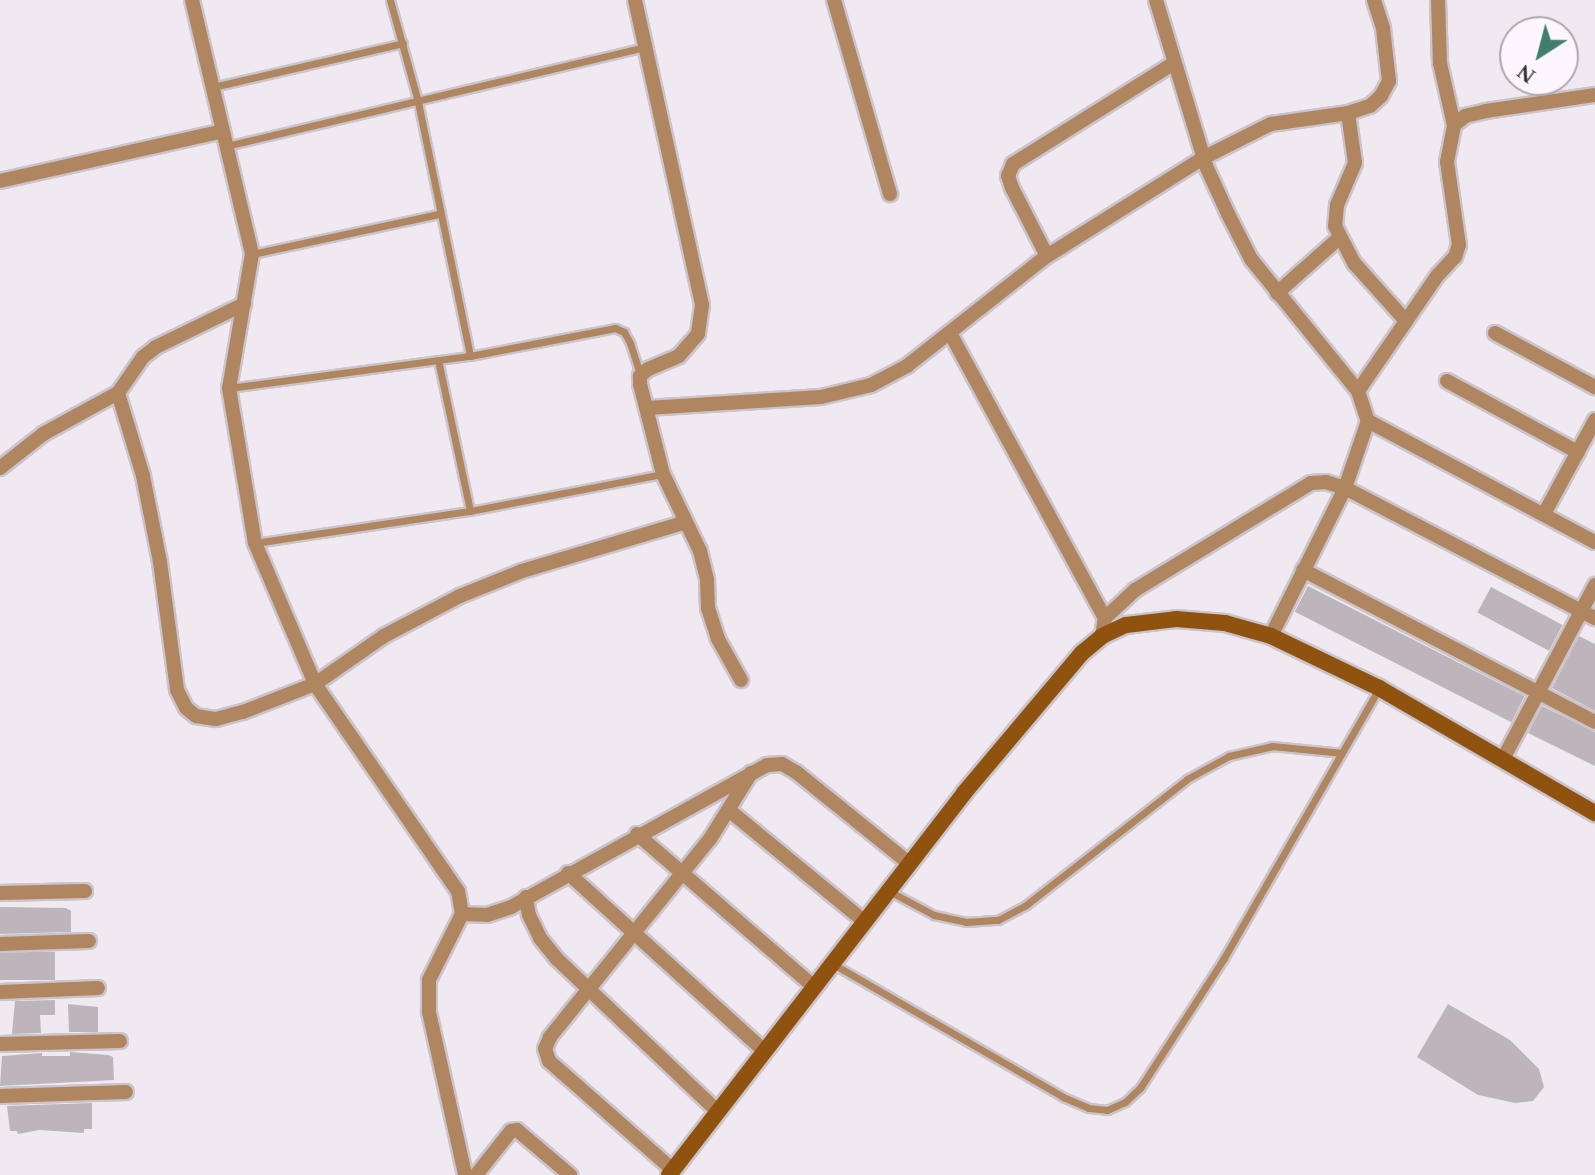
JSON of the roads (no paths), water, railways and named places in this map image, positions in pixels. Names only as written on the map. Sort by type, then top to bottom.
[{"type":"street","points":[[192,0],[213,87],[220,132],[252,254],[229,388],[255,543],[315,684],[458,891],[462,914],[429,980],[429,1012],[465,1175]]},
{"type":"street","points":[[635,0],[702,305],[698,334],[679,356],[640,376],[663,474],[683,523],[700,551],[707,580],[708,608],[718,639],[741,680]]},
{"type":"street","points":[[834,0],[890,194]]},
{"type":"street","points":[[1156,0],[1217,190],[1251,259],[1358,391],[1368,421],[1345,488],[1271,636]]},
{"type":"street","points":[[647,408],[821,397],[871,385],[907,366],[1047,256],[1205,157],[1271,124],[1348,113],[1370,106],[1381,96],[1389,81],[1389,61],[1375,0]]},
{"type":"street","points":[[1358,391],[1455,257],[1459,245],[1447,162],[1454,125],[1451,99],[1440,63],[1438,0]]},
{"type":"street","points":[[1047,256],[1012,188],[1008,176],[1013,164],[1021,156],[1174,63]]},
{"type":"street","points":[[1454,125],[1465,116],[1486,111],[1595,95]]},
{"type":"street","points":[[1348,113],[1355,163],[1337,205],[1335,226],[1354,263],[1406,321]]},
{"type":"street","points":[[0,181],[220,132]]},
{"type":"street","points":[[1277,293],[1339,238]]},
{"type":"street","points":[[0,468],[43,434],[118,393],[143,357],[156,347],[244,304]]},
{"type":"street","points":[[950,333],[1105,618]]},
{"type":"street","points":[[1495,333],[1595,387]]},
{"type":"street","points":[[1447,381],[1578,452]]},
{"type":"street","points":[[118,393],[143,476],[162,577],[177,690],[186,708],[196,716],[216,719],[243,712],[315,684],[384,636],[460,596],[522,571],[683,523]]},
{"type":"street","points":[[1544,514],[1595,420]]},
{"type":"street","points":[[1368,421],[1595,542]]},
{"type":"street","points":[[1102,636],[1105,618],[1135,590],[1311,483],[1326,482],[1345,488],[1588,614]]},
{"type":"street","points":[[1303,570],[1595,722]]},
{"type":"street","points":[[1503,759],[1537,692],[1588,614],[1595,585]]},
{"type":"street","points":[[751,773],[730,811],[682,876],[550,1037],[545,1049],[549,1061],[671,1172],[812,985],[964,793],[1082,653],[1102,636],[1126,625],[1176,619],[1225,623],[1271,636],[1379,688],[1595,813]]},
{"type":"street","points":[[462,914],[487,915],[526,897],[767,765],[782,764],[796,772],[910,864]]},
{"type":"street","points":[[730,811],[864,921]]},
{"type":"street","points":[[637,834],[682,876],[812,985]]},
{"type":"street","points":[[568,873],[764,1051]]},
{"type":"street","points":[[0,893],[85,891]]},
{"type":"street","points":[[526,897],[529,915],[540,938],[589,992],[717,1111]]},
{"type":"street","points":[[0,944],[89,941]]},
{"type":"street","points":[[0,992],[98,988]]},
{"type":"street","points":[[0,1044],[120,1041]]},
{"type":"street","points":[[0,1096],[126,1092]]},
{"type":"street","points":[[476,1175],[511,1131],[517,1130],[570,1175]]},
{"type":"lane","points":[[390,0],[418,102],[470,356]]},
{"type":"lane","points":[[213,87],[403,43]]},
{"type":"lane","points":[[224,147],[646,47]]},
{"type":"lane","points":[[252,254],[439,214]]},
{"type":"lane","points":[[229,388],[470,356],[615,328],[624,332],[630,343],[640,376]]},
{"type":"lane","points":[[438,360],[470,511]]},
{"type":"lane","points":[[255,543],[470,511],[663,474]]},
{"type":"lane","points":[[830,962],[1063,1097],[1089,1108],[1107,1110],[1125,1102],[1140,1088],[1231,946],[1379,688]]},
{"type":"lane","points":[[889,891],[934,915],[966,922],[998,920],[1026,905],[1187,779],[1229,756],[1273,746],[1342,753]]}]
